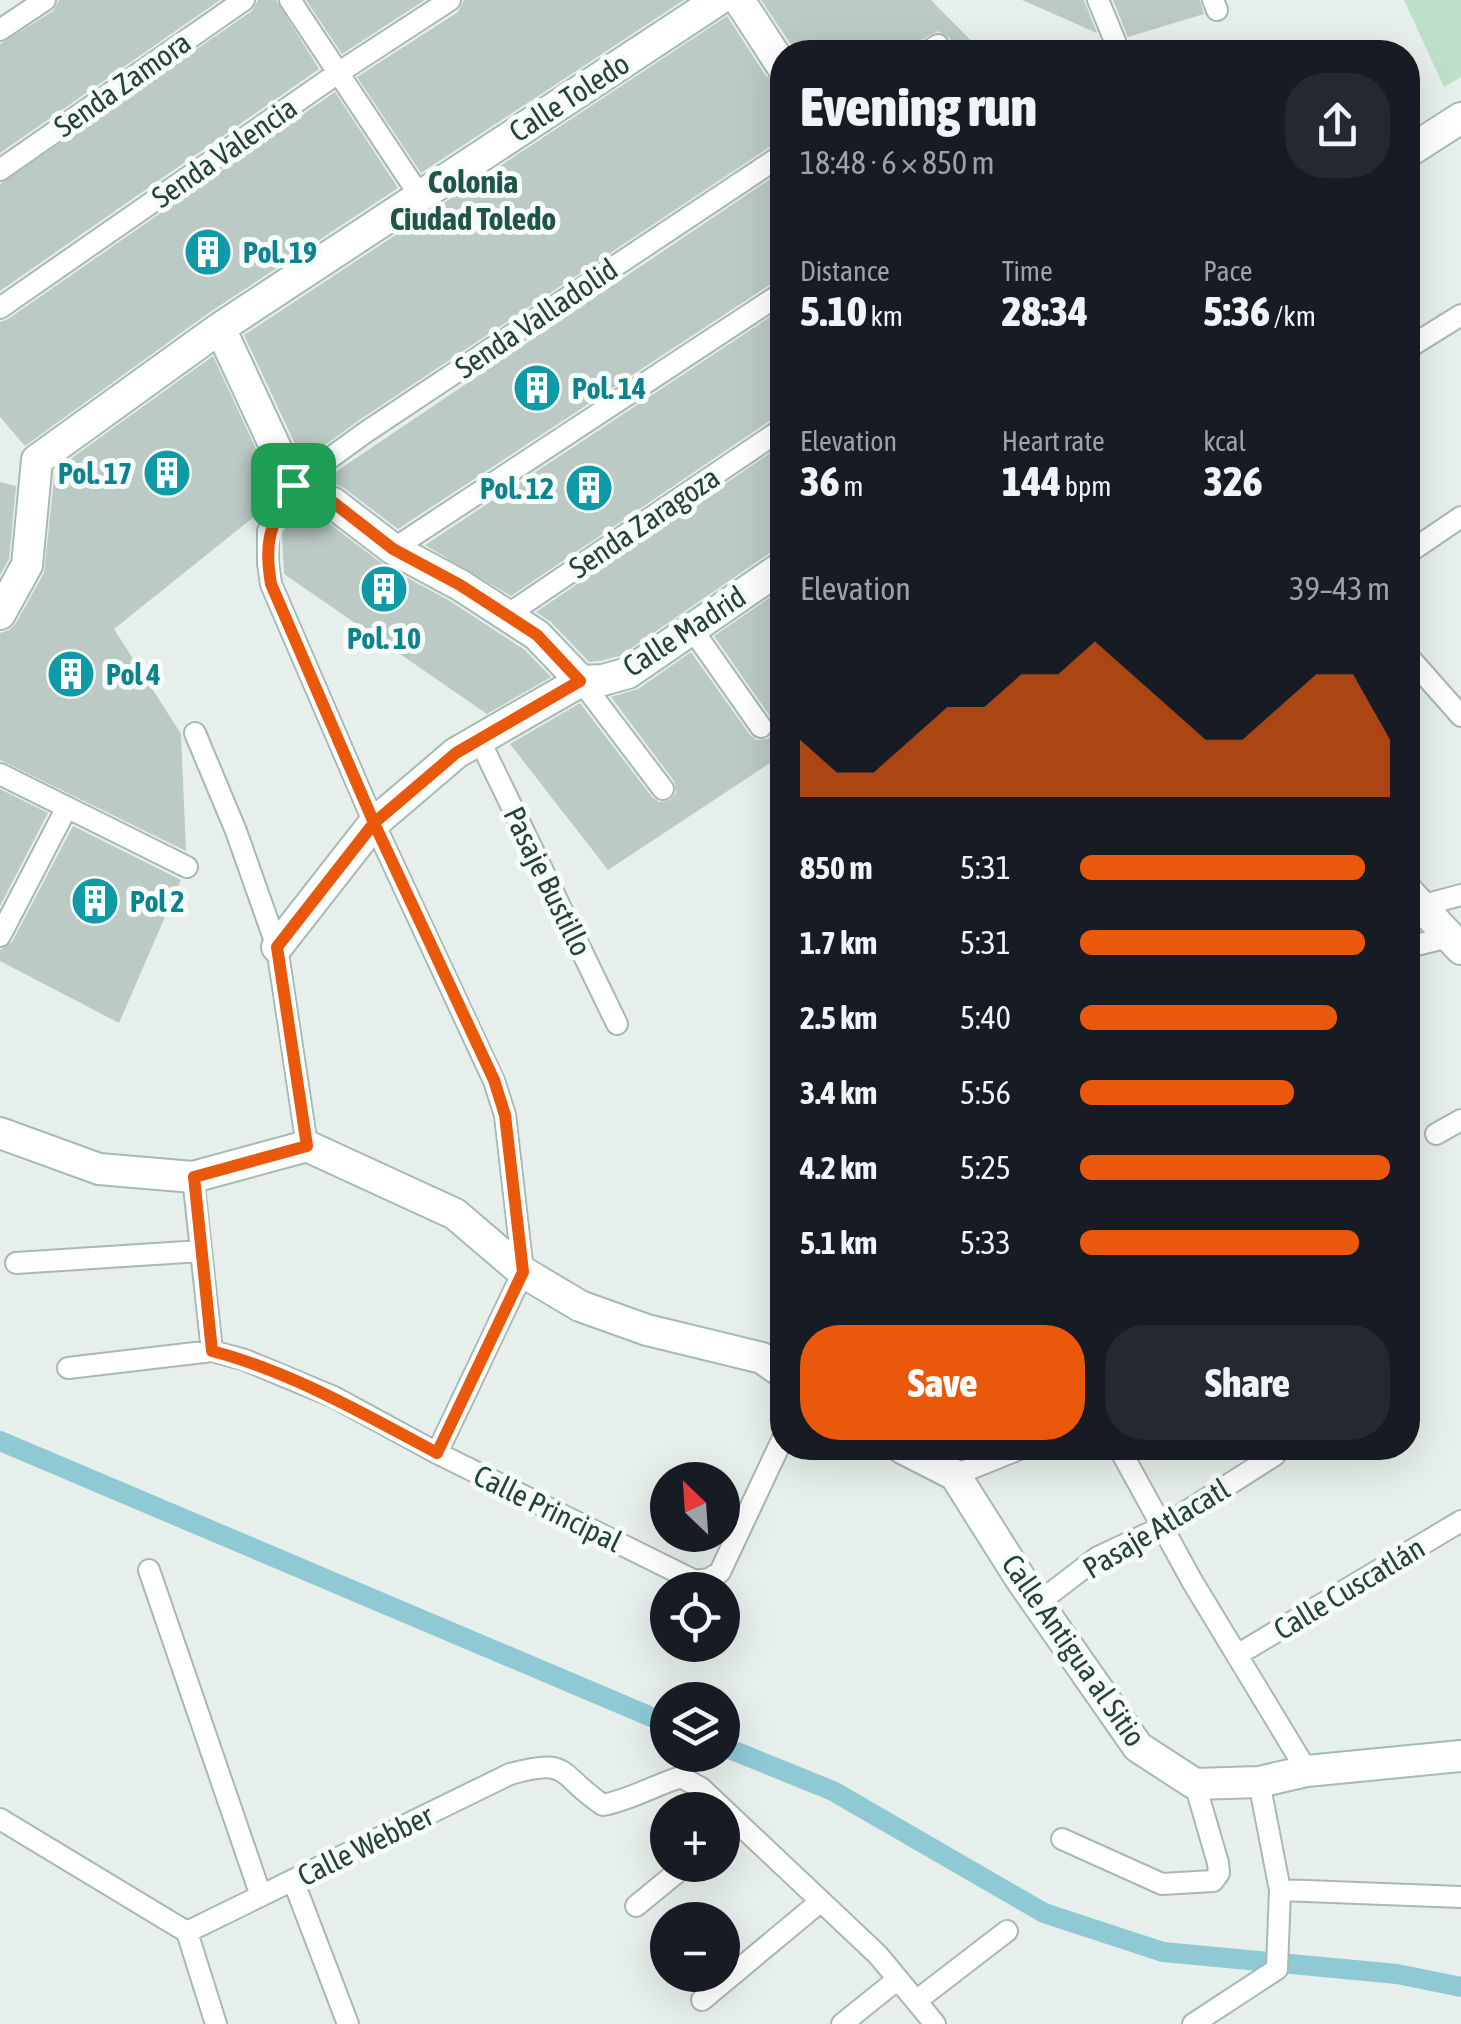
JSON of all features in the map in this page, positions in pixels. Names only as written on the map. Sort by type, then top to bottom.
[{"type":"street","points":[[0,30],[44,0]]},
{"type":"street","name":"Senda Zamora","points":[[0,170],[244,0]]},
{"type":"street","points":[[290,0],[420,196]]},
{"type":"street","name":"Senda Valencia","points":[[0,308],[338,73],[450,0]]},
{"type":"street","name":"Calle Toledo","points":[[0,614],[27,566],[37,460],[220,328],[718,0]]},
{"type":"street","points":[[738,0],[770,48]]},
{"type":"street","points":[[1098,0],[1114,40]]},
{"type":"street","points":[[1420,144],[1461,118]]},
{"type":"street","name":"Senda Valladolid","points":[[293,485],[770,162]]},
{"type":"street","points":[[393,549],[770,301]]},
{"type":"street","points":[[1420,341],[1461,315]]},
{"type":"street","points":[[220,328],[293,485],[334,503],[393,549],[537,635],[580,681],[662,789]]},
{"type":"street","name":"Senda Zaragoza","points":[[507,615],[770,437]]},
{"type":"street","points":[[293,485],[268,531],[271,584],[374,823],[494,1080],[505,1115],[523,1272],[437,1453]]},
{"type":"street","points":[[1420,545],[1461,518]]},
{"type":"street","name":"Calle Madrid","points":[[277,947],[374,823],[456,753],[580,681],[628,673],[770,576]]},
{"type":"street","points":[[692,629],[761,727]]},
{"type":"street","points":[[1420,670],[1461,716]]},
{"type":"street","points":[[195,732],[277,947],[307,1146]]},
{"type":"street","name":"Pasaje Bustillo","points":[[479,739],[617,1024]]},
{"type":"street","points":[[0,774],[187,867]]},
{"type":"street","points":[[0,936],[68,807]]},
{"type":"street","points":[[1420,898],[1461,895]]},
{"type":"street","points":[[1420,905],[1455,943]]},
{"type":"street","points":[[1420,947],[1455,943]]},
{"type":"street","points":[[1436,1134],[1461,1120]]},
{"type":"street","points":[[0,1133],[99,1169],[194,1177],[307,1146],[456,1214],[523,1272],[580,1306],[647,1330],[762,1358],[770,1364]]},
{"type":"street","points":[[194,1177],[212,1351]]},
{"type":"street","points":[[16,1263],[201,1251]]},
{"type":"street","name":"Calle Principal","points":[[68,1368],[212,1351],[245,1360],[334,1397],[437,1453],[695,1581],[720,1572],[773,1460]]},
{"type":"street","name":"Calle Antigua al Sitio","points":[[925,1460],[956,1476],[1138,1747],[1196,1784]]},
{"type":"street","points":[[956,1476],[994,1460]]},
{"type":"street","points":[[1125,1460],[1306,1771]]},
{"type":"street","name":"Pasaje Atlacatl","points":[[1038,1603],[1098,1557],[1162,1527],[1259,1460]]},
{"type":"street","name":"Calle Cuscatlán","points":[[1237,1655],[1458,1530]]},
{"type":"street","points":[[149,1570],[261,1896]]},
{"type":"street","points":[[1062,1839],[1162,1884],[1213,1881],[1219,1873],[1218,1863],[1196,1784],[1259,1782],[1306,1771],[1461,1756]]},
{"type":"street","name":"Calle Webber","points":[[186,1932],[510,1774],[546,1764],[560,1769],[603,1804],[620,1802],[681,1776],[704,1792]]},
{"type":"street","points":[[1193,2024],[1277,1969],[1280,1890],[1259,1782]]},
{"type":"street","points":[[0,1819],[186,1932],[216,2024]]},
{"type":"street","points":[[740,1836],[821,1901],[878,1955],[935,2024]]},
{"type":"street","points":[[294,1880],[348,2024]]},
{"type":"street","points":[[636,1906],[665,1882]]},
{"type":"street","points":[[1280,1890],[1461,1897]]},
{"type":"street","points":[[702,2000],[821,1901]]},
{"type":"street","points":[[916,2000],[1008,1932]]},
{"type":"street","points":[[842,2024],[898,1979]]},
{"type":"green space","points":[[1404,0],[1461,0],[1461,77],[1444,87]]},
{"type":"building","points":[[59,0],[220,0],[0,153],[0,44],[53,11]]},
{"type":"building","points":[[258,0],[276,0],[319,69],[0,291],[0,184],[252,11]]},
{"type":"building","points":[[306,0],[425,0],[342,54]]},
{"type":"building","points":[[464,0],[684,0],[421,173],[357,77],[458,12]]},
{"type":"building","points":[[761,0],[931,0],[970,40],[950,40],[938,31],[921,40],[788,40]]},
{"type":"building","points":[[1022,0],[1084,0],[1097,33]]},
{"type":"building","points":[[1113,0],[1200,0],[1204,14],[1128,37]]},
{"type":"building","points":[[727,16],[770,78],[770,147],[303,461],[244,335]]},
{"type":"building","name":"Pol. 19","points":[[335,92],[398,188],[210,312],[25,446],[0,417],[0,322]]},
{"type":"building","name":"Pol. 14","points":[[770,179],[770,285],[398,529],[344,488],[325,479]]},
{"type":"building","name":"Pol. 12","points":[[770,317],[770,421],[511,596],[425,545]]},
{"type":"building","points":[[213,356],[275,490],[265,508],[114,629],[181,734],[186,851],[0,760],[0,633],[16,623],[44,573],[55,470]]},
{"type":"building","points":[[770,453],[770,553],[620,656],[589,662],[551,622],[536,612]]},
{"type":"building","points":[[0,482],[16,486],[9,559],[0,575]]},
{"type":"building","name":"Pol. 10","points":[[297,507],[323,519],[384,565],[450,601],[525,650],[551,677],[487,714],[284,574],[282,534]]},
{"type":"building","points":[[770,597],[770,716],[714,636]]},
{"type":"building","points":[[691,652],[750,735],[756,740],[770,737],[770,763],[608,870],[510,744],[580,703],[652,797],[659,802],[670,800],[676,793],[674,781],[611,697],[638,689]]},
{"type":"building","points":[[0,789],[48,813],[0,906]]},
{"type":"building","name":"Pol 2","points":[[73,826],[181,880],[119,1023],[0,961],[0,950],[12,942]]},
{"type":"waterway","points":[[0,1441],[650,1716]]},
{"type":"waterway","points":[[740,1753],[833,1791],[1044,1913],[1163,1952],[1397,1974],[1461,1987]]},
{"type":"place","name":"Pol. 19","points":[[208,252]]},
{"type":"place","name":"Pol. 14","points":[[537,388]]},
{"type":"place","name":"Pol. 17","points":[[167,473]]},
{"type":"place","name":"Pol. 12","points":[[589,488]]},
{"type":"place","name":"Pol. 10","points":[[384,589]]},
{"type":"place","name":"Pol 4","points":[[71,674]]},
{"type":"place","name":"Pol 2","points":[[95,901]]},
{"type":"district","name":"Colonia Ciudad Toledo","points":[[473,200]]},
{"type":"route","points":[[293,485],[268,531],[271,584],[374,823],[494,1080],[505,1115],[523,1272],[437,1453],[334,1397],[245,1360],[212,1351],[194,1177],[307,1146],[277,947],[374,823],[456,753],[580,681],[537,635],[460,585],[393,549],[334,503],[293,485]]}]
